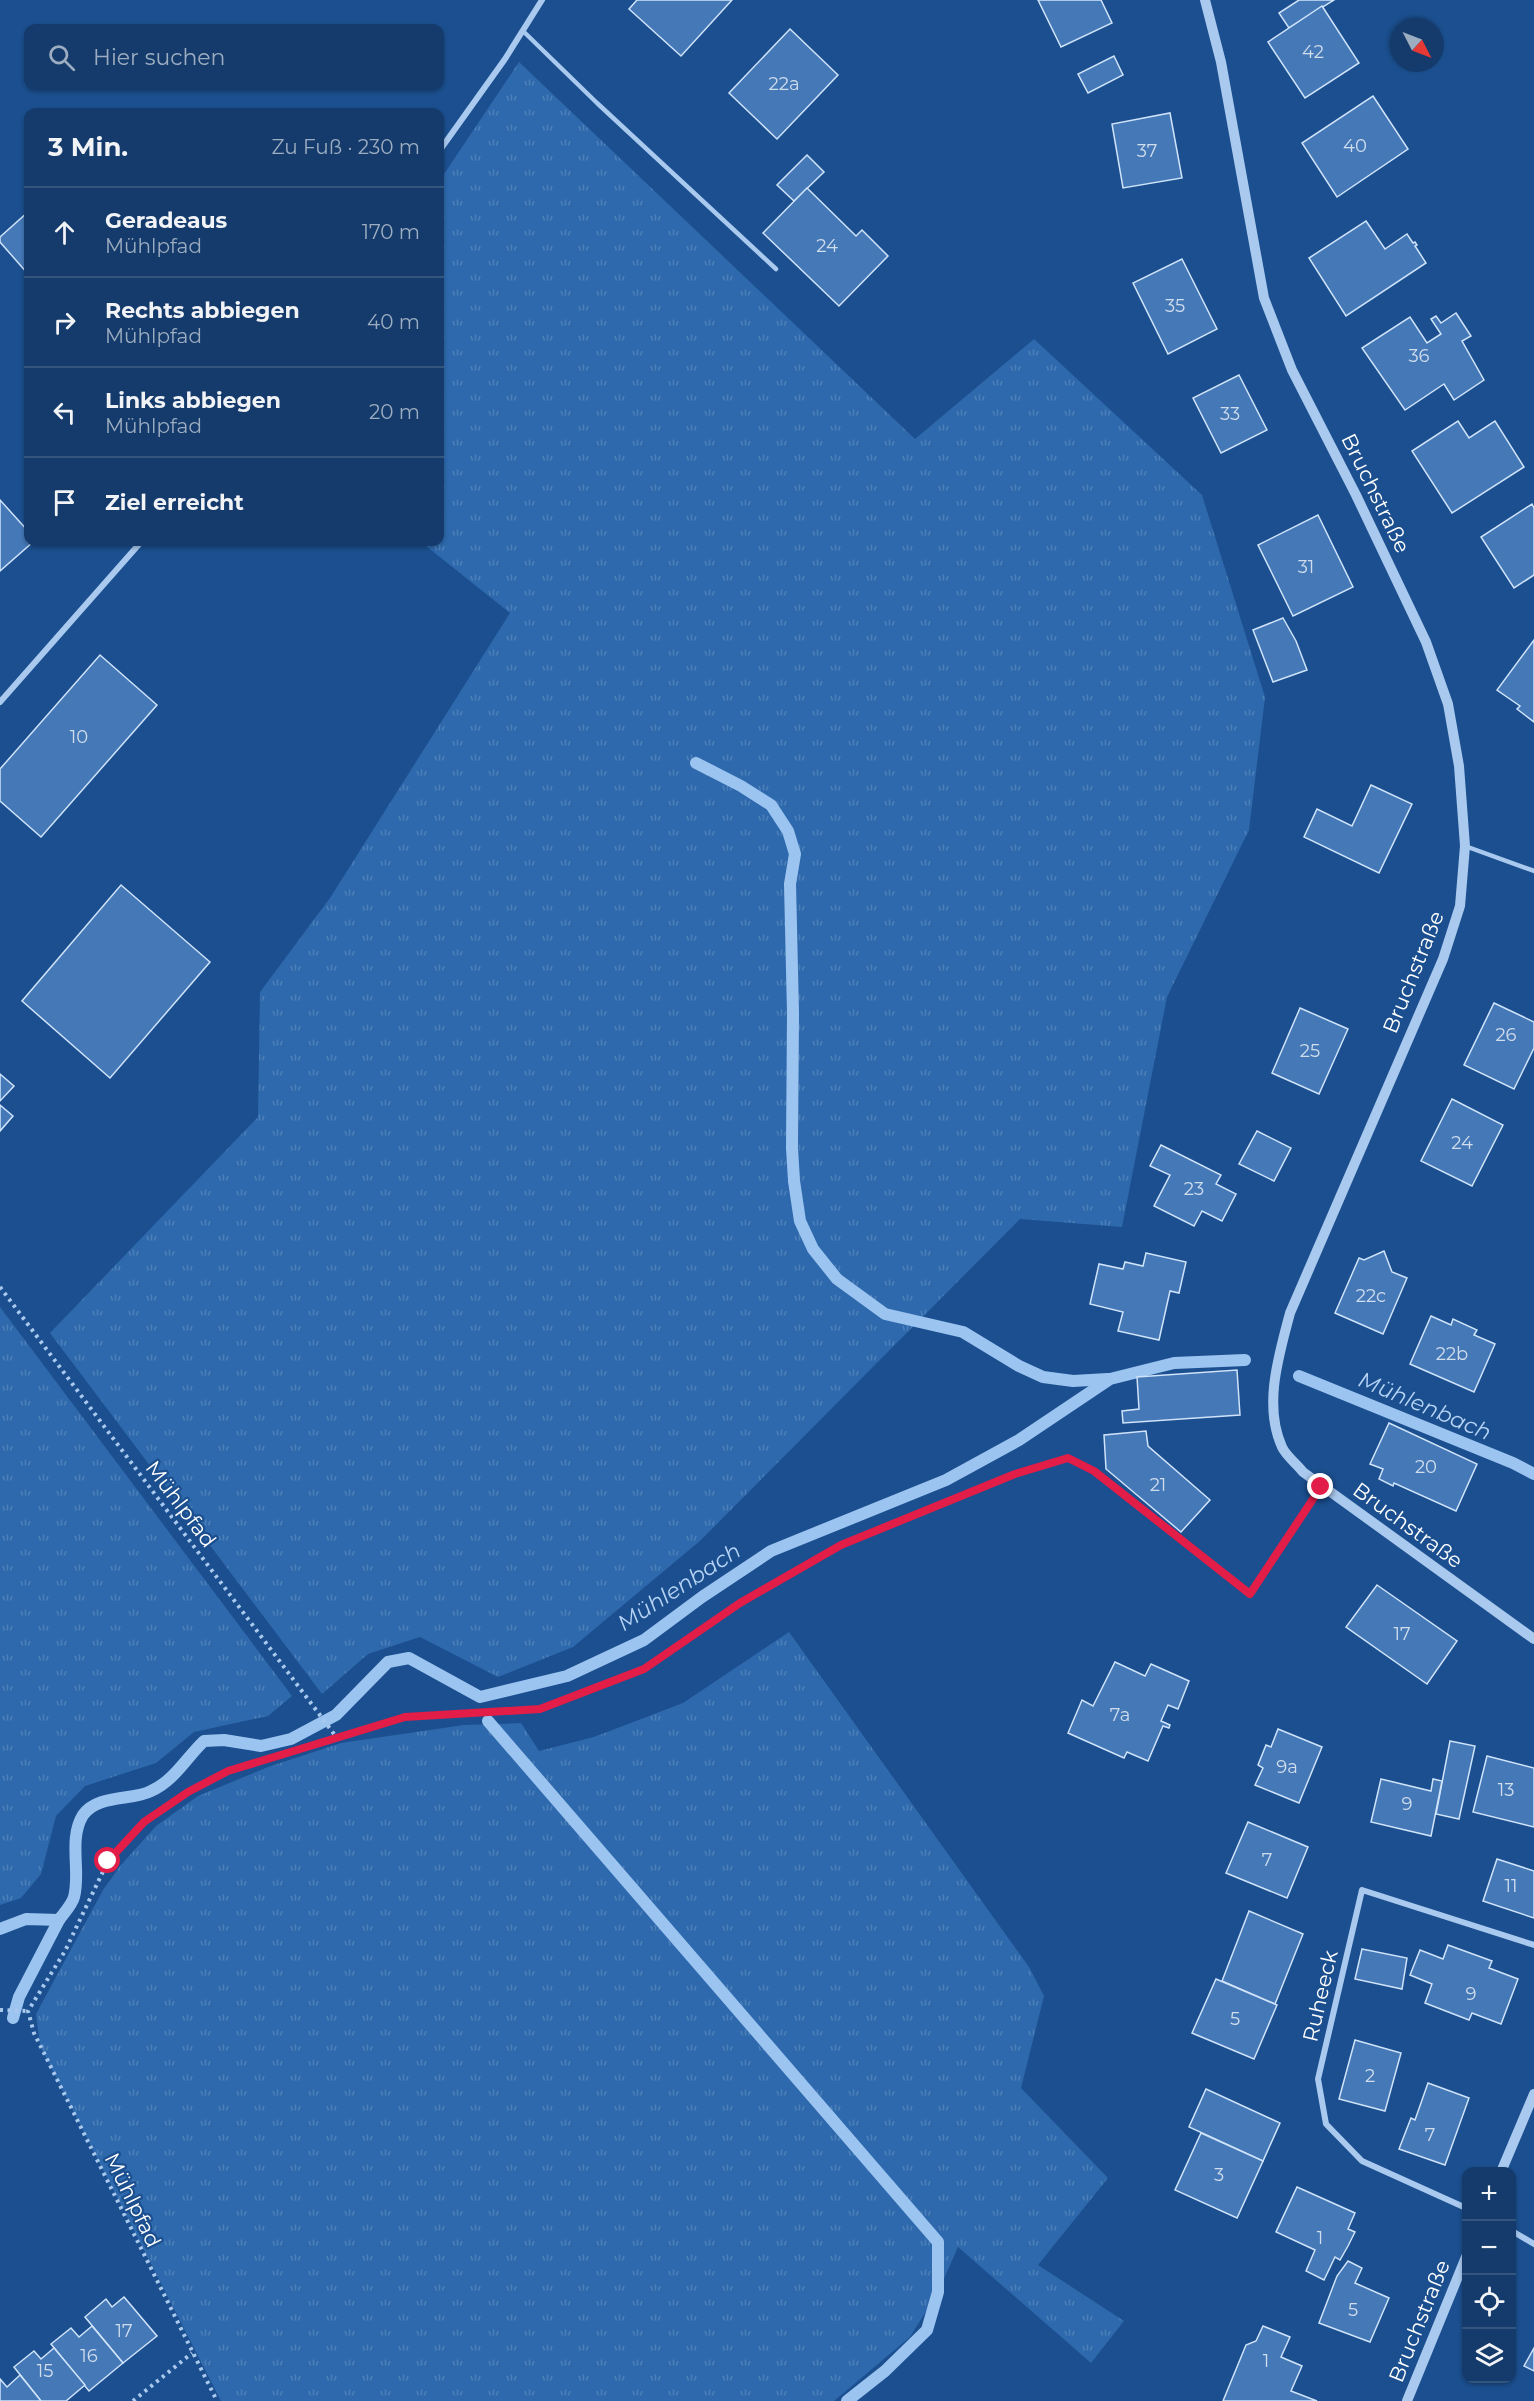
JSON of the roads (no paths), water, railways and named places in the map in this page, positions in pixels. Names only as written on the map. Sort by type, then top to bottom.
[{"type":"street","points":[[444,144],[542,0]]},
{"type":"street","name":"Bruchstraße","points":[[1205,0],[1221,62],[1264,298],[1292,370],[1356,495],[1426,642],[1448,704],[1460,766],[1465,846],[1460,906],[1443,959],[1290,1313],[1276,1368],[1273,1410],[1282,1448],[1303,1472],[1534,1639]]},
{"type":"street","points":[[0,702],[137,546]]},
{"type":"street","name":"Ruheeck","points":[[1462,2206],[1362,2161],[1326,2124],[1318,2079],[1362,1890],[1534,1945]]},
{"type":"street","points":[[1503,2167],[1534,2094]]},
{"type":"street","points":[[1516,2233],[1534,2244]]},
{"type":"street","name":"Bruchstraße","points":[[1407,2401],[1462,2269]]},
{"type":"lane","points":[[523,31],[776,269]]},
{"type":"lane","points":[[1465,846],[1534,872]]},
{"type":"waterway","points":[[696,763],[741,786],[771,805],[788,831],[795,854],[790,884],[793,1013],[792,1148],[800,1221],[813,1249],[837,1279],[885,1314],[963,1332],[1019,1366],[1043,1377],[1073,1381],[1108,1379]]},
{"type":"waterway","name":"Mühlenbach","points":[[0,1929],[26,1919],[59,1920],[74,1897],[76,1834],[83,1815],[97,1804],[143,1794],[159,1787],[204,1741],[224,1740],[261,1746],[291,1739],[336,1715],[388,1662],[409,1658],[480,1697],[567,1676],[644,1640],[702,1597],[771,1551],[946,1480],[1019,1440],[1110,1379],[1174,1363],[1245,1360]]},
{"type":"waterway","name":"Mühlenbach","points":[[1299,1376],[1513,1463],[1534,1474]]},
{"type":"waterway","points":[[488,1721],[938,2242],[938,2292],[927,2330],[885,2371],[847,2401]]},
{"type":"waterway","points":[[13,2018],[19,1997],[59,1920]]}]
